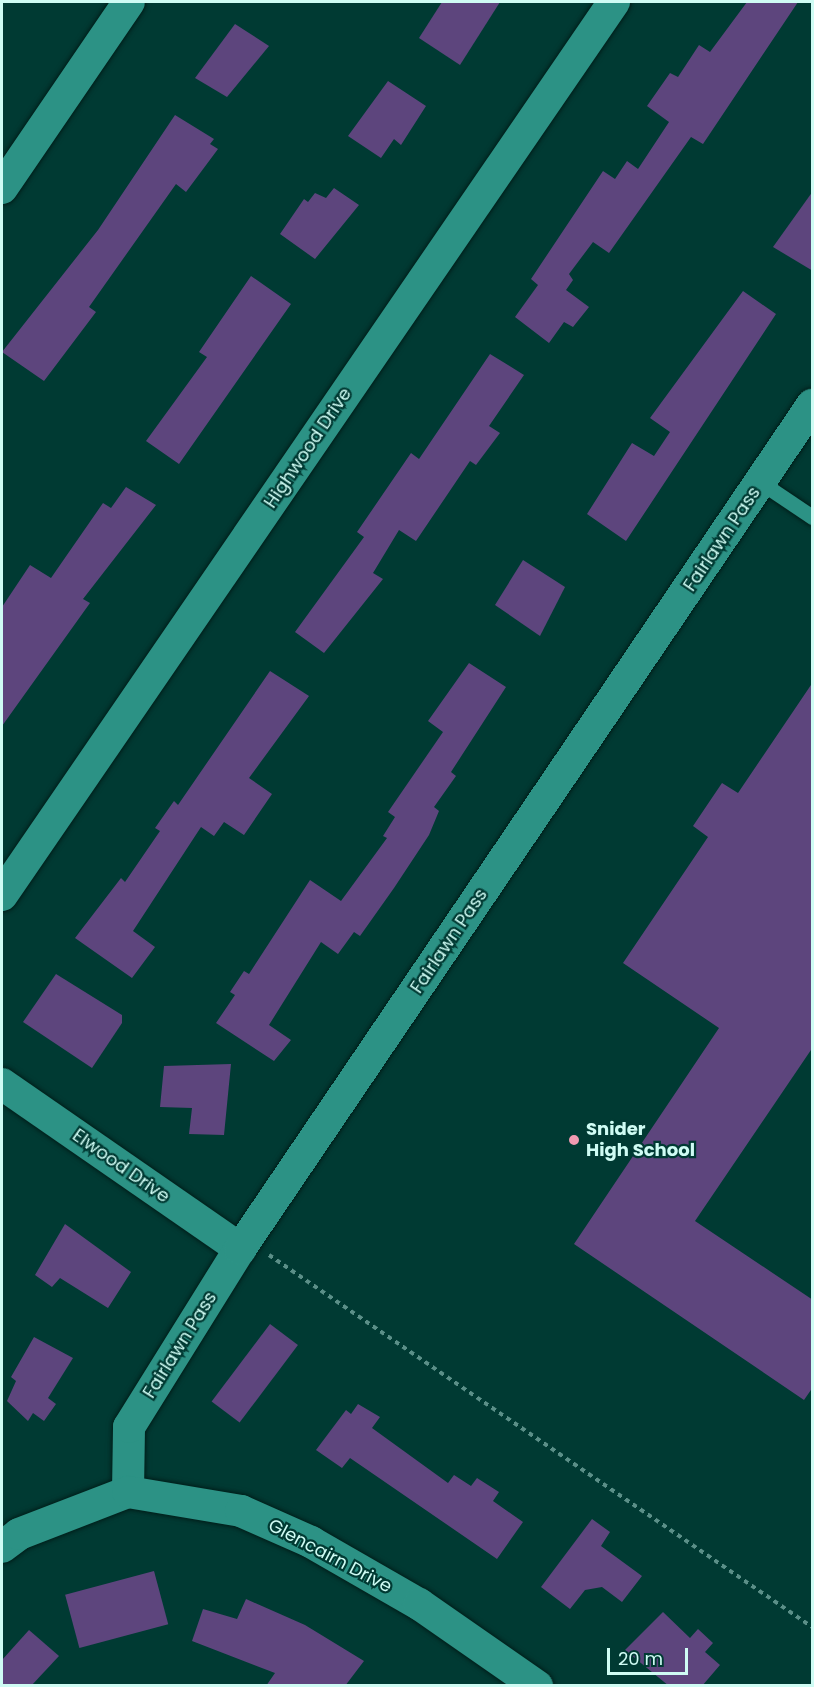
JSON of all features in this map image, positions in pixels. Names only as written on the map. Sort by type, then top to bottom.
[{"type":"street","points":[[2,188],[129,2]]},
{"type":"street","name":"Highwood Drive","points":[[2,895],[614,2]]},
{"type":"street","name":"Fairlawn Pass","points":[[128,1492],[129,1427],[255,1252],[760,482],[813,405]]},
{"type":"street","name":"Elwood Drive","points":[[2,1084],[255,1252]]},
{"type":"street","points":[[2,1546],[19,1534],[128,1492]]},
{"type":"street","name":"Glencairn Drive","points":[[128,1492],[242,1511],[311,1542],[473,1638],[537,1686]]},
{"type":"lane","points":[[760,482],[813,517]]},
{"type":"path","points":[[255,1252],[813,1627]]},
{"type":"building","points":[[442,2],[500,2],[460,65],[419,38]]},
{"type":"building","points":[[747,2],[798,2],[703,144],[691,137],[609,253],[593,242],[569,274],[573,280],[566,290],[589,307],[573,327],[564,322],[549,343],[515,317],[538,285],[531,279],[603,171],[615,179],[627,161],[638,169],[669,122],[647,106],[670,73],[678,77],[699,45],[710,52]]},
{"type":"building","points":[[235,24],[269,46],[227,97],[195,78]]},
{"type":"building","points":[[388,81],[426,106],[401,145],[394,139],[381,158],[348,136]]},
{"type":"building","points":[[175,115],[214,139],[210,144],[218,149],[186,192],[176,184],[89,307],[96,312],[44,381],[2,352],[98,230]]},
{"type":"building","points":[[334,188],[359,205],[315,259],[280,234],[304,199],[308,202],[315,193],[326,198]]},
{"type":"building","points":[[813,191],[813,271],[773,247]]},
{"type":"building","points":[[251,276],[291,304],[179,464],[146,441],[207,357],[199,352]]},
{"type":"building","points":[[743,291],[776,314],[626,541],[587,514],[632,443],[654,456],[670,432],[650,418]]},
{"type":"building","points":[[490,354],[524,375],[489,426],[500,433],[476,465],[470,461],[416,541],[399,530],[373,573],[383,579],[324,653],[295,632],[364,537],[357,532],[411,453],[419,459]]},
{"type":"building","points":[[126,487],[156,505],[83,599],[90,603],[2,726],[2,607],[30,565],[51,578],[103,503],[111,508]]},
{"type":"building","points":[[523,560],[565,587],[540,636],[495,605]]},
{"type":"building","points":[[469,663],[506,687],[451,772],[456,776],[434,807],[439,811],[429,835],[394,888],[360,936],[354,932],[338,954],[321,942],[269,1025],[291,1040],[274,1061],[216,1023],[235,995],[230,992],[244,971],[249,974],[310,880],[341,901],[387,838],[383,836],[395,817],[388,812],[443,732],[428,721]]},
{"type":"building","points":[[270,671],[309,696],[249,778],[272,794],[244,835],[224,822],[214,836],[201,827],[133,931],[155,947],[132,978],[75,938],[121,878],[125,882],[160,831],[155,828],[174,801],[178,805]]},
{"type":"building","points":[[813,682],[813,1047],[695,1221],[813,1300],[813,1387],[804,1400],[574,1244],[719,1028],[623,963],[708,837],[693,826],[722,783],[738,793]]},
{"type":"building","points":[[56,974],[122,1015],[122,1023],[92,1068],[23,1022]]},
{"type":"building","points":[[231,1064],[224,1135],[189,1134],[192,1108],[160,1107],[164,1066]]},
{"type":"building","points":[[65,1224],[131,1272],[108,1308],[60,1278],[52,1287],[35,1275]]},
{"type":"building","points":[[270,1324],[298,1345],[240,1423],[212,1401]]},
{"type":"building","points":[[34,1337],[73,1358],[48,1398],[56,1404],[44,1421],[33,1413],[28,1421],[7,1401],[16,1381],[11,1377]]},
{"type":"building","points":[[358,1404],[380,1417],[372,1428],[448,1483],[454,1475],[471,1486],[477,1478],[499,1492],[493,1501],[523,1522],[497,1559],[350,1458],[342,1468],[316,1450],[346,1410],[351,1414]]},
{"type":"building","points":[[592,1519],[610,1532],[601,1546],[642,1576],[622,1602],[602,1587],[585,1590],[570,1609],[541,1587]]},
{"type":"building","points":[[154,1571],[168,1624],[79,1648],[65,1595]]},
{"type":"building","points":[[246,1599],[305,1625],[364,1661],[345,1686],[266,1686],[275,1673],[192,1641],[203,1609],[237,1619]]},
{"type":"building","points":[[663,1612],[690,1638],[698,1629],[713,1643],[705,1652],[720,1665],[702,1686],[669,1686],[625,1650]]},
{"type":"building","points":[[29,1630],[59,1656],[31,1686],[2,1686],[2,1660]]},
{"type":"place","name":"Snider High School","points":[[574,1140]]}]
